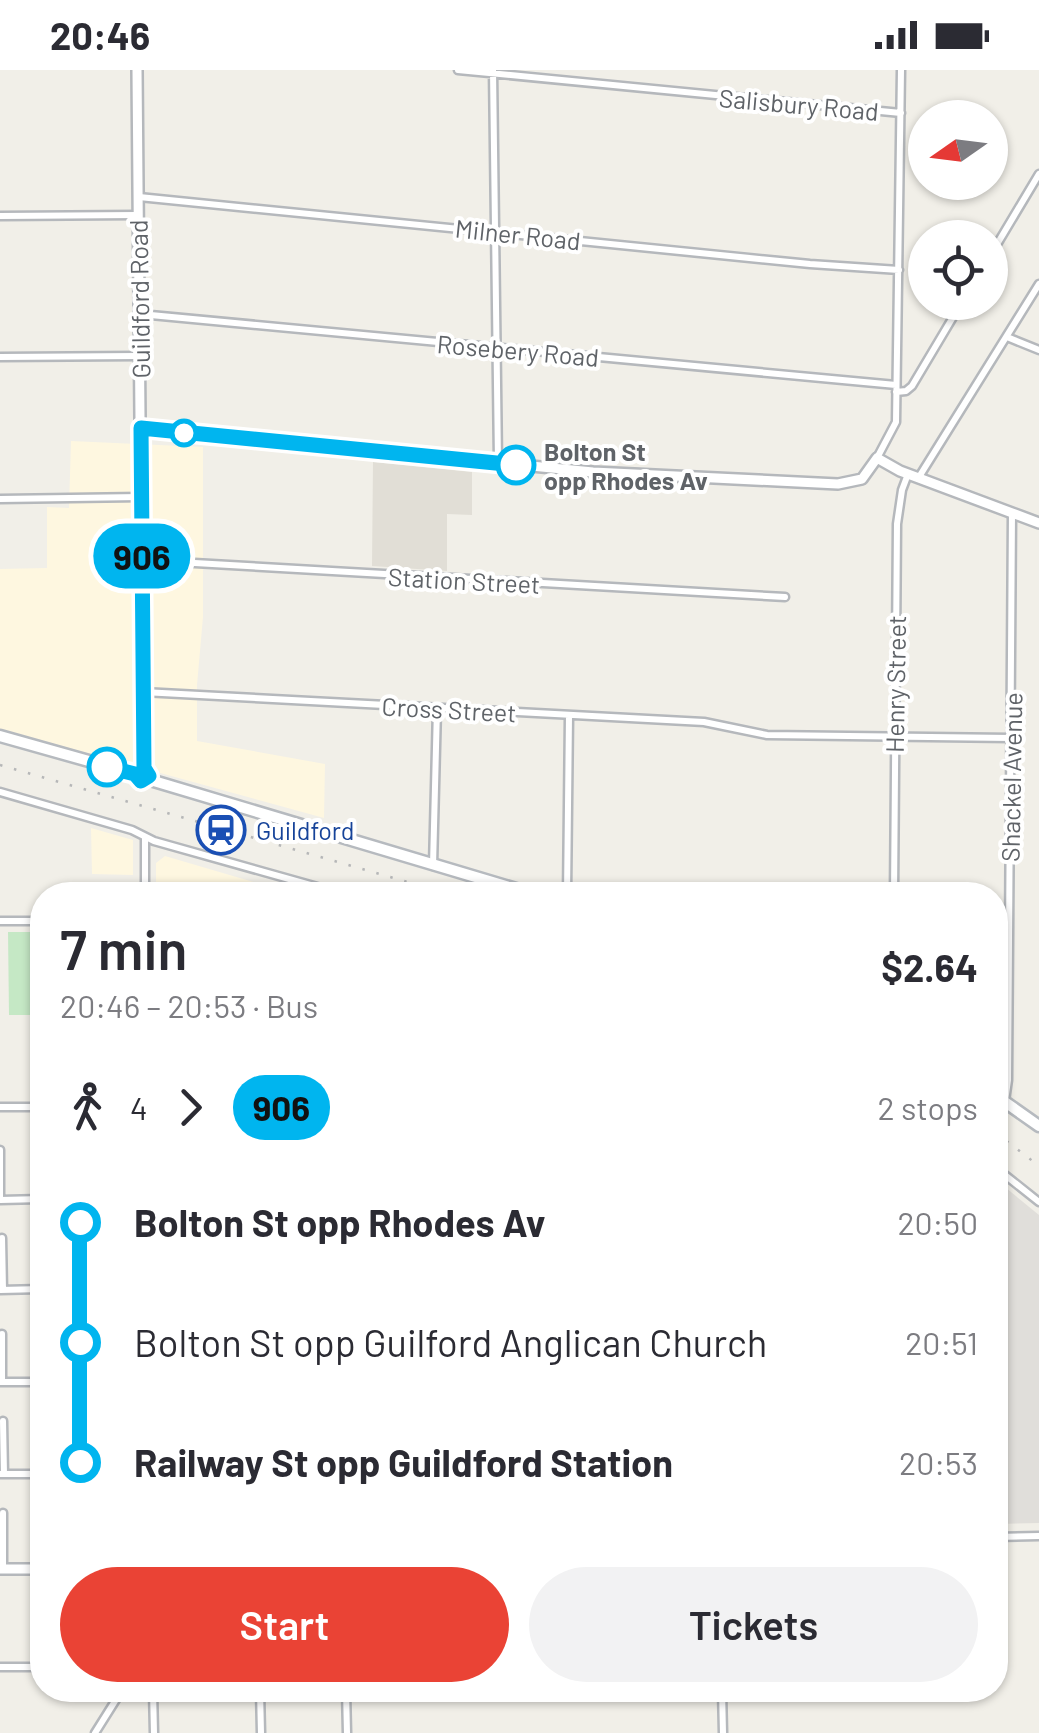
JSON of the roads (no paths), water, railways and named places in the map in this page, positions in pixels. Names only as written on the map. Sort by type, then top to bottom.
[{"type":"main road","points":[[0,736],[142,774],[490,882]]},
{"type":"main road","points":[[1008,1104],[1039,1126]]},
{"type":"street","name":"Guildford Road","points":[[136,70],[142,774]]},
{"type":"street","name":"Salisbury Road","points":[[458,70],[901,113]]},
{"type":"street","points":[[141,428],[593,472],[848,484],[862,479],[896,422],[901,70]]},
{"type":"street","points":[[494,72],[498,464]]},
{"type":"street","points":[[1008,226],[1039,174]]},
{"type":"street","name":"Milner Road","points":[[138,197],[899,270]]},
{"type":"street","points":[[0,216],[138,215]]},
{"type":"street","name":"Henry Street","points":[[894,882],[897,524],[904,472],[1006,337],[1039,284]]},
{"type":"street","name":"Rosebery Road","points":[[140,314],[896,388]]},
{"type":"street","points":[[896,388],[906,391],[912,386],[951,320]]},
{"type":"street","points":[[1006,337],[1039,350]]},
{"type":"street","points":[[0,357],[140,356]]},
{"type":"street","points":[[877,458],[1039,523]]},
{"type":"street","points":[[0,499],[141,496]]},
{"type":"street","name":"Shackel Avenue","points":[[1008,1080],[1012,513]]},
{"type":"street","name":"Station Street","points":[[142,560],[785,597]]},
{"type":"street","name":"Cross Street","points":[[143,692],[724,724],[767,735],[1011,738]]},
{"type":"street","points":[[433,866],[437,708]]},
{"type":"street","points":[[567,882],[569,716]]},
{"type":"street","points":[[0,792],[298,882]]},
{"type":"street","points":[[145,837],[145,882]]},
{"type":"street","points":[[0,921],[30,920]]},
{"type":"street","points":[[0,1107],[30,1107]]},
{"type":"street","points":[[0,1150],[0,1200],[30,1199]]},
{"type":"street","points":[[1008,1179],[1039,1202]]},
{"type":"street","points":[[2,1238],[1,1290],[30,1289]]},
{"type":"street","points":[[2,1334],[1,1382],[30,1382]]},
{"type":"street","points":[[3,1421],[2,1474],[30,1474]]},
{"type":"street","points":[[3,1513],[2,1570],[30,1569]]},
{"type":"street","points":[[1008,1537],[1039,1536]]},
{"type":"street","points":[[0,1667],[30,1667]]},
{"type":"street","points":[[95,1733],[114,1702]]},
{"type":"street","points":[[153,1702],[154,1733]]},
{"type":"street","points":[[260,1702],[261,1733]]},
{"type":"street","points":[[346,1702],[347,1733]]},
{"type":"street","points":[[722,1702],[723,1733]]},
{"type":"railway","points":[[0,765],[408,882]]},
{"type":"railway","points":[[1008,1142],[1039,1166]]},
{"type":"place","name":"Bolton St opp Rhodes Av","points":[[516,465]]},
{"type":"place","name":"Guildford","points":[[221,830]]}]
